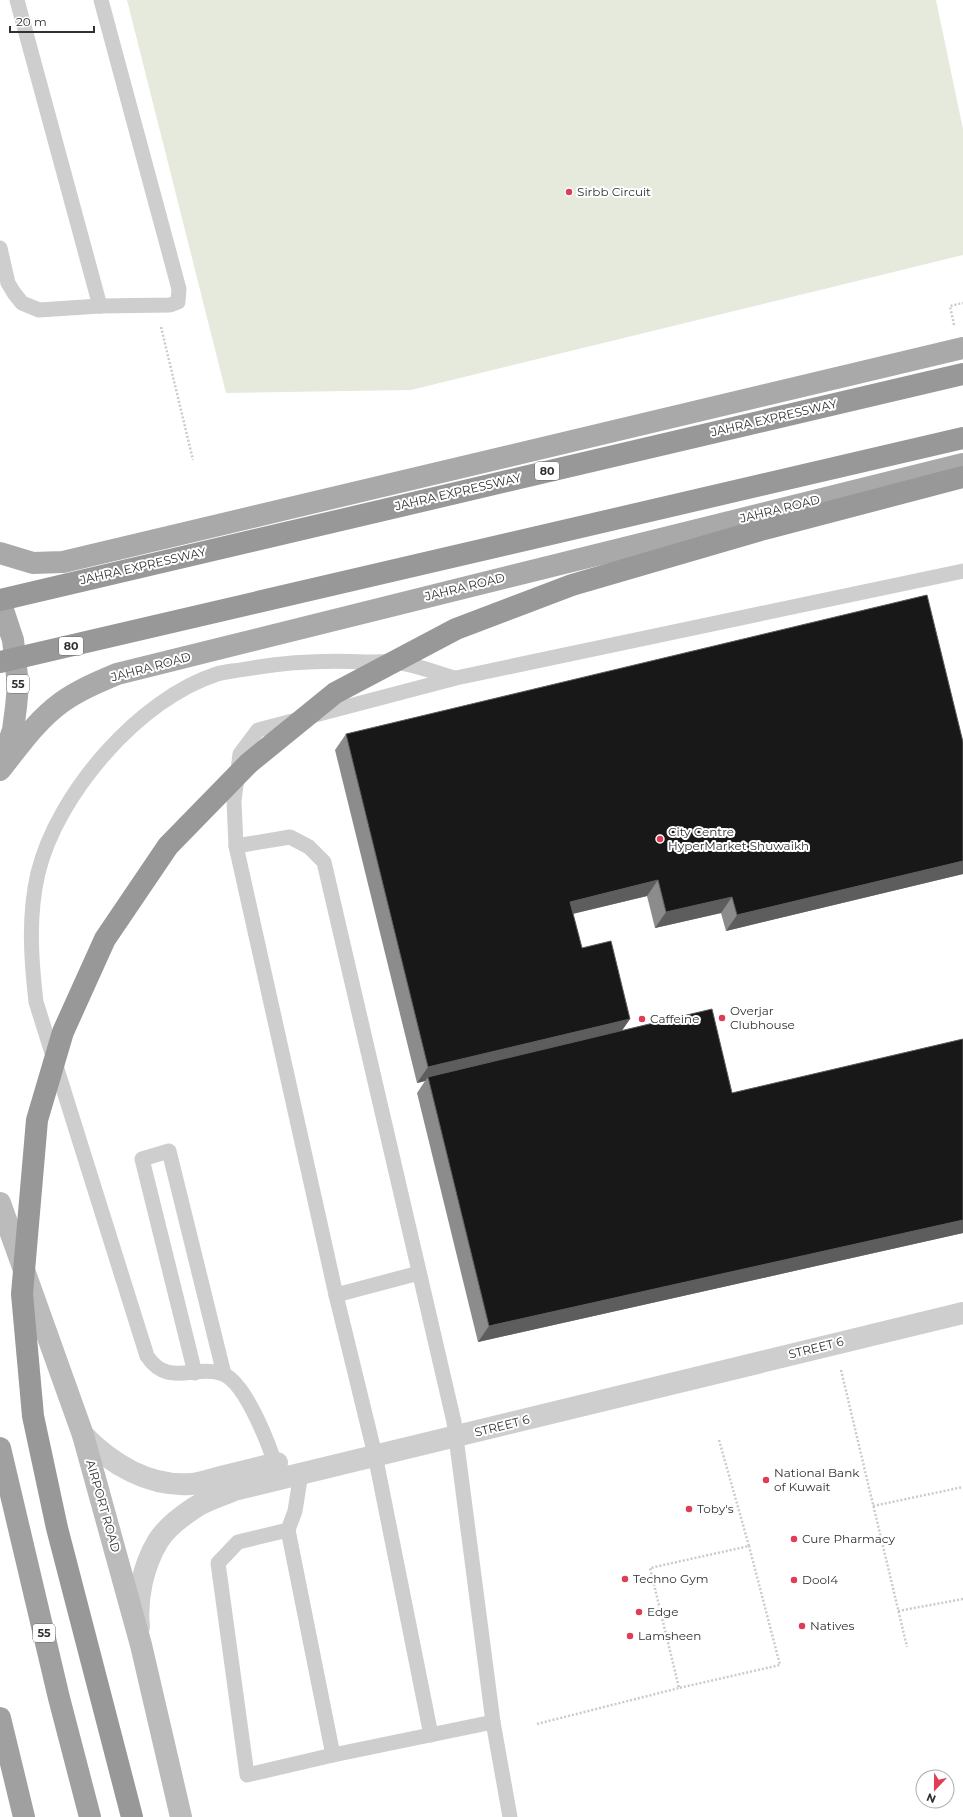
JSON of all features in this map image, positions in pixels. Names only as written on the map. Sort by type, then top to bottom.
[{"type":"highway","name":"JAHRA EXPRESSWAY","points":[[0,600],[963,374]]},
{"type":"highway","name":"80","points":[[0,662],[963,438]]},
{"type":"highway","points":[[132,1817],[57,1528],[33,1416],[22,1294],[37,1120],[63,1032],[104,939],[168,846],[249,763],[335,692],[456,629],[572,586],[764,529],[963,477]]},
{"type":"highway","name":"55","points":[[0,1448],[90,1817]]},
{"type":"highway","points":[[0,1718],[24,1817]]},
{"type":"main road","points":[[0,553],[33,563],[63,562],[963,348]]},
{"type":"main road","name":"JAHRA ROAD","points":[[0,770],[39,721],[62,702],[86,687],[117,674],[963,464]]},
{"type":"main road","name":"55","points":[[0,600],[13,640],[18,685],[13,730],[0,766]]},
{"type":"main road","name":"AIRPORT ROAD","points":[[0,1203],[83,1435],[141,1644],[181,1817]]},
{"type":"street","name":"STREET 6","points":[[455,1429],[963,1300]]},
{"type":"street","name":"STREET 6","points":[[83,1435],[96,1449],[113,1461],[149,1479],[169,1484],[192,1484],[277,1471],[455,1429],[835,1344],[963,1313]]},
{"type":"street","name":"STREET 6","points":[[141,1644],[139,1602],[147,1566],[158,1540],[172,1526],[195,1507],[277,1471],[301,1473],[373,1448]]},
{"type":"lane","points":[[17,0],[100,306]]},
{"type":"lane","points":[[0,248],[8,283],[22,303],[39,310],[100,306],[170,305],[178,302],[180,289],[101,0]]},
{"type":"lane","points":[[431,1734],[373,1448],[336,1295],[236,846],[234,801],[240,754],[258,730],[456,678],[963,571]]},
{"type":"lane","points":[[277,1471],[257,1421],[244,1394],[235,1382],[224,1374],[210,1372],[175,1374],[163,1371],[153,1365],[147,1356],[36,1002],[30,955],[32,918],[38,872],[53,831],[79,785],[105,754],[140,718],[181,690],[217,674],[264,666],[324,660],[401,663],[456,678]]},
{"type":"lane","points":[[236,846],[290,837],[309,846],[324,862],[455,1429],[493,1722],[510,1817]]},
{"type":"lane","points":[[195,1373],[142,1159],[169,1151],[224,1374]]},
{"type":"lane","points":[[336,1295],[419,1273]]},
{"type":"lane","points":[[301,1473],[295,1511],[288,1530],[333,1755]]},
{"type":"lane","points":[[288,1530],[238,1542],[218,1563],[247,1775],[333,1755],[493,1722]]},
{"type":"path","points":[[950,306],[963,303]]},
{"type":"path","points":[[156,305],[193,460]]},
{"type":"path","points":[[835,1344],[907,1647]]},
{"type":"path","points":[[537,1724],[679,1688],[780,1665],[749,1546],[719,1440]]},
{"type":"path","points":[[873,1506],[963,1487]]},
{"type":"path","points":[[679,1688],[650,1568],[749,1546]]},
{"type":"path","points":[[898,1611],[963,1599]]},
{"type":"shaded area","name":"Sirbb Circuit","points":[[127,0],[936,0],[963,129],[963,255],[411,390],[226,393]]},
{"type":"building","name":"City Centre HyperMarket Shuwaikh","points":[[927,595],[963,742],[963,861],[737,915],[732,897],[666,912],[658,880],[570,902],[582,948],[611,941],[630,1019],[428,1067],[346,734]]},
{"type":"building","points":[[712,1009],[732,1093],[963,1039],[963,1220],[489,1326],[428,1077]]},
{"type":"place","name":"Sirbb Circuit","points":[[569,192]]},
{"type":"place","name":"City Centre HyperMarket Shuwaikh","points":[[660,839]]},
{"type":"place","name":"Overjar Clubhouse","points":[[722,1018]]},
{"type":"place","name":"Caffeine","points":[[642,1019]]},
{"type":"place","name":"National Bank of Kuwait","points":[[766,1480]]},
{"type":"place","name":"Toby's","points":[[689,1509]]},
{"type":"place","name":"Cure Pharmacy","points":[[794,1539]]},
{"type":"place","name":"Techno Gym","points":[[625,1579]]},
{"type":"place","name":"Dool4","points":[[794,1580]]},
{"type":"place","name":"Edge","points":[[639,1612]]},
{"type":"place","name":"Natives","points":[[802,1626]]},
{"type":"place","name":"Lamsheen","points":[[630,1636]]}]
